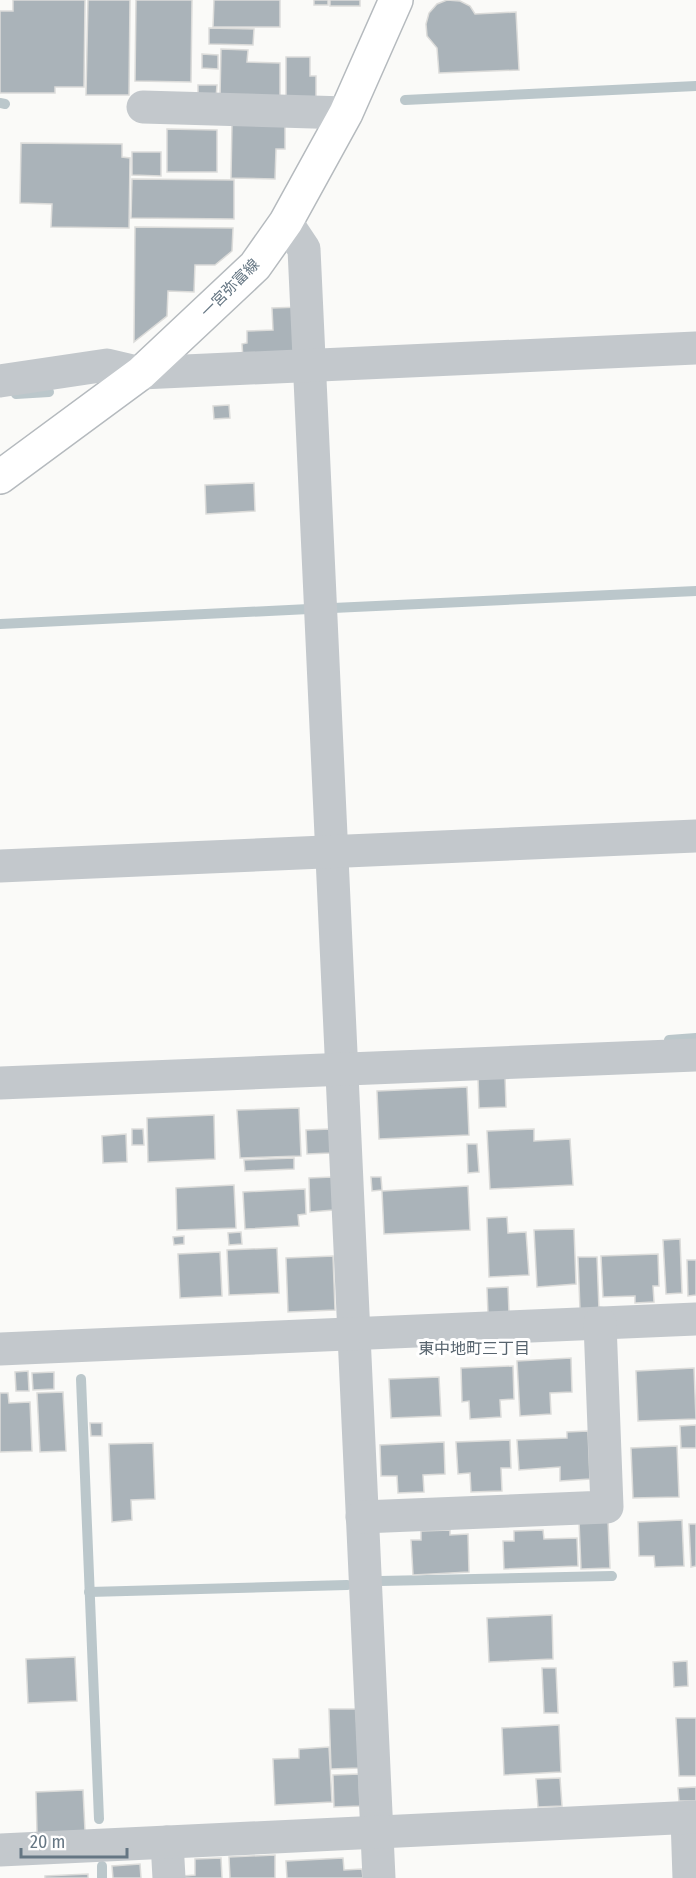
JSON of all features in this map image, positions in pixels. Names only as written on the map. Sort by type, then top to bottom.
[{"type":"main road","name":"一宮弥富線","points":[[0,477],[141,373],[255,266],[286,222],[346,113],[396,0]]},
{"type":"street","points":[[143,107],[346,113]]},
{"type":"street","points":[[286,222],[304,249],[379,1878]]},
{"type":"street","points":[[0,381],[107,365],[141,373],[696,348]]},
{"type":"street","points":[[0,866],[696,836]]},
{"type":"street","points":[[0,1083],[696,1055]]},
{"type":"street","points":[[0,1348],[696,1319]]},
{"type":"street","points":[[362,1517],[606,1507],[600,1323]]},
{"type":"street","points":[[0,1850],[692,1817],[689,1878]]},
{"type":"street","points":[[167,1842],[169,1878]]},
{"type":"building","points":[[13,0],[85,0],[84,87],[55,87],[55,93],[0,93],[0,11],[13,11]]},
{"type":"building","points":[[88,0],[130,0],[129,95],[86,95]]},
{"type":"building","points":[[136,0],[192,0],[191,82],[135,81]]},
{"type":"building","points":[[214,0],[280,0],[280,27],[213,27]]},
{"type":"building","points":[[314,0],[328,0],[328,5],[314,5]]},
{"type":"building","points":[[330,0],[360,0],[360,6],[330,6]]},
{"type":"building","points":[[447,0],[460,1],[470,6],[475,14],[516,12],[519,70],[439,73],[437,48],[427,36],[426,24],[429,13],[437,4]]},
{"type":"building","points":[[209,28],[254,29],[253,45],[209,44]]},
{"type":"building","points":[[221,49],[248,50],[247,62],[280,63],[280,98],[220,97]]},
{"type":"building","points":[[202,54],[218,55],[218,69],[202,68]]},
{"type":"building","points":[[286,57],[310,57],[310,76],[316,76],[316,98],[286,98]]},
{"type":"building","points":[[198,85],[217,85],[216,98],[198,98]]},
{"type":"building","points":[[232,123],[285,124],[285,149],[276,149],[275,179],[231,178]]},
{"type":"building","points":[[167,129],[217,130],[217,172],[167,172]]},
{"type":"building","points":[[21,143],[122,144],[122,157],[130,158],[129,228],[51,227],[52,204],[20,203]]},
{"type":"building","points":[[132,152],[161,152],[161,176],[132,175]]},
{"type":"building","points":[[132,179],[234,180],[234,219],[131,218]]},
{"type":"building","points":[[135,227],[233,228],[232,251],[215,265],[195,265],[194,292],[168,291],[167,316],[134,342]]},
{"type":"building","points":[[301,307],[303,356],[243,359],[242,344],[247,343],[247,331],[273,330],[272,308]]},
{"type":"building","points":[[229,405],[230,418],[214,419],[213,406]]},
{"type":"building","points":[[254,483],[255,511],[206,514],[205,485]]},
{"type":"building","points":[[505,1076],[506,1107],[479,1108],[478,1077]]},
{"type":"building","points":[[467,1087],[469,1135],[379,1139],[377,1091]]},
{"type":"building","points":[[299,1108],[301,1156],[240,1158],[237,1110]]},
{"type":"building","points":[[214,1115],[215,1159],[148,1162],[147,1118]]},
{"type":"building","points":[[132,1129],[143,1129],[144,1145],[132,1145]]},
{"type":"building","points":[[330,1129],[331,1153],[307,1154],[306,1130]]},
{"type":"building","points":[[534,1129],[534,1141],[570,1139],[573,1185],[490,1189],[487,1131]]},
{"type":"building","points":[[126,1134],[127,1162],[103,1163],[102,1136]]},
{"type":"building","points":[[467,1144],[477,1144],[479,1172],[468,1173]]},
{"type":"building","points":[[294,1158],[294,1169],[245,1171],[244,1160]]},
{"type":"building","points":[[332,1177],[334,1210],[310,1212],[309,1178]]},
{"type":"building","points":[[371,1177],[381,1177],[382,1190],[372,1191]]},
{"type":"building","points":[[234,1185],[236,1228],[177,1230],[176,1188]]},
{"type":"building","points":[[468,1186],[470,1230],[384,1234],[382,1191]]},
{"type":"building","points":[[305,1189],[306,1214],[298,1215],[299,1226],[245,1229],[243,1192]]},
{"type":"building","points":[[507,1217],[508,1233],[526,1232],[529,1275],[489,1277],[487,1218]]},
{"type":"building","points":[[574,1229],[576,1284],[537,1287],[534,1230]]},
{"type":"building","points":[[241,1232],[242,1244],[229,1245],[228,1233]]},
{"type":"building","points":[[184,1236],[184,1244],[174,1245],[173,1237]]},
{"type":"building","points":[[680,1239],[682,1293],[666,1294],[663,1240]]},
{"type":"building","points":[[277,1248],[279,1293],[229,1295],[227,1250]]},
{"type":"building","points":[[220,1252],[222,1296],[180,1298],[178,1254]]},
{"type":"building","points":[[658,1254],[659,1286],[653,1286],[654,1302],[635,1303],[635,1296],[603,1297],[601,1256]]},
{"type":"building","points":[[333,1256],[335,1310],[288,1312],[286,1258]]},
{"type":"building","points":[[578,1257],[597,1257],[599,1310],[580,1310]]},
{"type":"building","points":[[687,1260],[696,1260],[696,1295],[688,1296]]},
{"type":"building","points":[[508,1287],[509,1313],[488,1314],[487,1288]]},
{"type":"building","points":[[571,1358],[572,1392],[550,1393],[551,1414],[520,1416],[517,1361]]},
{"type":"building","points":[[513,1366],[514,1399],[500,1400],[501,1417],[470,1419],[469,1401],[462,1402],[461,1368]]},
{"type":"building","points":[[694,1368],[696,1419],[638,1421],[636,1371]]},
{"type":"building","points":[[28,1371],[29,1391],[16,1391],[15,1372]]},
{"type":"building","points":[[54,1372],[54,1389],[33,1390],[32,1373]]},
{"type":"building","points":[[439,1377],[441,1416],[391,1418],[389,1379]]},
{"type":"building","points":[[63,1392],[66,1451],[40,1452],[37,1393]]},
{"type":"building","points":[[0,1393],[8,1393],[9,1403],[30,1402],[32,1451],[0,1452]]},
{"type":"building","points":[[90,1423],[102,1423],[102,1436],[91,1436]]},
{"type":"building","points":[[696,1425],[696,1448],[681,1448],[680,1426]]},
{"type":"building","points":[[588,1431],[590,1479],[560,1481],[560,1467],[519,1470],[517,1440],[567,1438],[567,1432]]},
{"type":"building","points":[[510,1440],[511,1468],[501,1468],[502,1491],[471,1492],[470,1473],[458,1474],[456,1442]]},
{"type":"building","points":[[444,1442],[445,1474],[423,1475],[424,1492],[398,1493],[397,1476],[381,1476],[380,1445]]},
{"type":"building","points":[[153,1443],[155,1499],[131,1500],[132,1520],[112,1522],[109,1444]]},
{"type":"building","points":[[677,1446],[679,1497],[633,1498],[631,1448]]},
{"type":"building","points":[[608,1520],[610,1568],[581,1569],[579,1521]]},
{"type":"building","points":[[682,1520],[684,1566],[655,1567],[654,1556],[639,1556],[638,1522]]},
{"type":"building","points":[[689,1524],[696,1524],[696,1566],[691,1567]]},
{"type":"building","points":[[450,1530],[450,1535],[468,1534],[469,1572],[413,1575],[411,1540],[421,1540],[421,1531]]},
{"type":"building","points":[[543,1530],[544,1539],[577,1538],[578,1566],[504,1569],[503,1541],[514,1541],[514,1531]]},
{"type":"building","points":[[552,1615],[553,1659],[489,1662],[487,1618]]},
{"type":"building","points":[[75,1657],[77,1701],[28,1703],[26,1659]]},
{"type":"building","points":[[687,1661],[688,1686],[674,1687],[673,1662]]},
{"type":"building","points":[[542,1668],[556,1668],[558,1713],[544,1713]]},
{"type":"building","points":[[329,1709],[356,1709],[359,1768],[331,1769]]},
{"type":"building","points":[[676,1718],[696,1718],[696,1776],[679,1776]]},
{"type":"building","points":[[559,1725],[561,1772],[504,1775],[502,1728]]},
{"type":"building","points":[[329,1747],[332,1802],[275,1805],[273,1759],[299,1758],[299,1749]]},
{"type":"building","points":[[359,1774],[360,1806],[334,1807],[333,1775]]},
{"type":"building","points":[[560,1778],[562,1806],[538,1807],[536,1779]]},
{"type":"building","points":[[696,1787],[696,1801],[679,1801],[678,1788]]},
{"type":"building","points":[[83,1790],[85,1831],[37,1833],[36,1792]]},
{"type":"building","points":[[275,1855],[275,1878],[230,1878],[229,1857]]},
{"type":"building","points":[[221,1858],[222,1878],[183,1878],[183,1876],[195,1875],[195,1859]]},
{"type":"building","points":[[343,1858],[344,1870],[362,1869],[363,1878],[287,1878],[286,1861]]},
{"type":"building","points":[[140,1864],[141,1878],[113,1878],[112,1866]]},
{"type":"building","points":[[88,1874],[88,1878],[45,1878],[45,1876]]},
{"type":"waterway","points":[[405,100],[696,86]]},
{"type":"waterway","points":[[0,103],[5,104]]},
{"type":"waterway","points":[[16,394],[49,392]]},
{"type":"waterway","points":[[333,608],[696,591]]},
{"type":"waterway","points":[[0,624],[309,609]]},
{"type":"waterway","points":[[669,1040],[696,1038]]},
{"type":"waterway","points":[[81,1379],[99,1819]]},
{"type":"waterway","points":[[380,1581],[612,1576]]},
{"type":"waterway","points":[[89,1592],[347,1585]]},
{"type":"waterway","points":[[102,1866],[102,1878]]},
{"type":"district","name":"東中地町三丁目","points":[[474,1348]]}]
